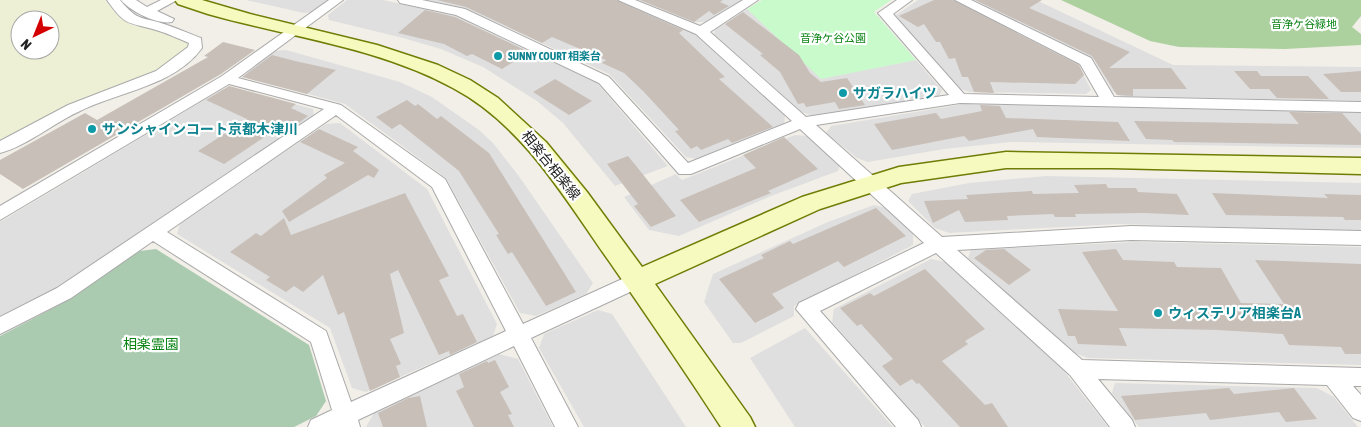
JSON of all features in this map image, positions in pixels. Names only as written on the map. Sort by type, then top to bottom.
[{"type":"main road","name":"相楽台相楽線","points":[[184,0],[213,10],[400,58],[454,80],[493,104],[527,133],[542,149],[638,280],[739,427]]},
{"type":"main road","points":[[638,280],[810,204],[899,175],[1006,160],[1361,166]]},
{"type":"street","points":[[113,0],[125,15],[137,23],[160,27],[196,41]]},
{"type":"street","points":[[0,148],[73,108],[161,74],[190,54],[195,48],[201,31],[195,27],[146,12],[127,0]]},
{"type":"street","points":[[146,12],[171,0]]},
{"type":"street","points":[[0,214],[227,79],[337,0]]},
{"type":"street","points":[[404,0],[460,12],[604,80],[686,170],[804,122],[960,98],[1361,107]]},
{"type":"street","points":[[624,0],[701,31],[1077,370],[1124,427]]},
{"type":"street","points":[[701,31],[752,0]]},
{"type":"street","points":[[906,0],[885,13],[960,98]]},
{"type":"street","points":[[961,0],[1086,61],[1109,101]]},
{"type":"street","points":[[227,79],[336,108],[439,184],[567,427]]},
{"type":"street","points":[[0,326],[64,293],[336,108]]},
{"type":"street","points":[[154,233],[319,337],[347,420]]},
{"type":"street","points":[[910,427],[806,309],[938,244],[1131,233],[1361,238]]},
{"type":"street","points":[[319,427],[347,420],[638,280]]},
{"type":"street","points":[[1077,370],[1361,377]]},
{"type":"street","points":[[1332,376],[1361,411]]},
{"type":"shaded area","points":[[246,0],[329,0],[313,12],[304,13]]},
{"type":"shaded area","points":[[347,0],[383,0],[455,16],[597,83],[668,166],[615,186],[563,123],[537,101],[483,67],[441,49],[329,20],[328,15]]},
{"type":"shaded area","points":[[427,0],[612,0],[693,33],[785,116],[784,124],[696,159],[686,157],[609,74],[467,9]]},
{"type":"shaded area","points":[[638,0],[741,0],[706,22],[694,22]]},
{"type":"shaded area","points":[[918,0],[953,0],[1077,62],[1091,90],[1086,94],[969,92],[961,89],[897,20],[896,15]]},
{"type":"shaded area","points":[[974,0],[1036,0],[1173,65],[1361,67],[1361,101],[1121,96],[1113,92],[1094,60]]},
{"type":"shaded area","points":[[747,9],[821,78],[916,60],[942,90],[939,96],[813,116],[802,112],[714,34],[715,30]]},
{"type":"shaded area","points":[[286,50],[400,82],[432,97],[479,130],[493,143],[518,175],[593,283],[586,294],[536,316],[520,313],[446,178],[345,104],[249,78],[247,71],[275,51]]},
{"type":"shaded area","points":[[233,88],[313,109],[314,117],[53,292],[0,319],[0,222],[221,90]]},
{"type":"shaded area","points":[[964,104],[1361,112],[1361,148],[1011,142],[944,149],[868,162],[857,158],[826,133],[831,126]]},
{"type":"shaded area","points":[[340,123],[427,189],[497,324],[493,336],[366,392],[352,388],[330,328],[177,234],[180,224],[326,124]]},
{"type":"shaded area","points":[[795,135],[808,136],[840,165],[838,171],[771,196],[679,236],[649,230],[624,197],[676,174],[682,180]]},
{"type":"shaded area","points":[[1046,176],[1361,183],[1361,231],[1120,224],[949,233],[935,228],[908,201],[912,194],[969,183]]},
{"type":"shaded area","points":[[874,205],[886,208],[913,232],[913,245],[794,306],[794,316],[741,343],[733,343],[704,302],[713,274],[828,222]]},
{"type":"shaded area","points":[[1136,242],[1361,247],[1361,365],[1088,358],[1072,352],[968,258],[971,250]]},
{"type":"shaded area","points":[[931,259],[945,262],[1064,371],[1108,427],[925,427],[832,322],[834,309]]},
{"type":"shaded area","points":[[598,310],[612,314],[686,427],[584,427],[539,348],[544,334]]},
{"type":"shaded area","points":[[805,328],[893,427],[795,427],[750,358]]},
{"type":"shaded area","points":[[499,354],[518,359],[553,427],[366,427],[375,411]]},
{"type":"shaded area","points":[[1115,383],[1317,388],[1334,397],[1358,427],[1139,427],[1112,393]]},
{"type":"green space","points":[[0,0],[105,0],[120,18],[132,25],[160,31],[186,40],[189,45],[185,53],[172,63],[143,78],[81,100],[0,143]]},
{"type":"green space","name":"音浄ケ谷公園","points":[[762,0],[891,0],[874,12],[916,60],[821,79],[747,9]]},
{"type":"green space","name":"音浄ケ谷緑地","points":[[1061,0],[1361,0],[1361,16],[1352,27],[1361,34],[1361,45],[1285,49],[1179,47],[1150,41]]},
{"type":"green space","name":"相楽霊園","points":[[156,249],[309,345],[326,401],[316,416],[294,427],[0,427],[0,336],[59,305],[140,251]]},
{"type":"building","points":[[437,0],[616,0],[683,30],[679,33],[725,77],[719,79],[773,127],[732,143],[728,139],[701,150],[697,146],[691,149],[675,131],[679,130],[644,92],[624,73],[602,63],[606,60],[552,37],[542,43],[466,7]]},
{"type":"building","points":[[640,0],[723,0],[720,2],[729,6],[714,15],[709,11],[694,22]]},
{"type":"building","points":[[934,0],[953,0],[1079,65],[1084,75],[1075,84],[990,82],[994,93],[974,92],[968,77],[962,77],[955,58],[949,59],[940,42],[936,42],[924,24],[918,27],[899,16]]},
{"type":"building","points":[[975,0],[1042,0],[1029,8],[1130,52],[1109,68],[1171,68],[1187,89],[1133,89],[1133,96],[1117,95],[1092,56]]},
{"type":"building","points":[[425,10],[455,17],[529,52],[502,69],[472,54],[467,56],[444,44],[398,33]]},
{"type":"building","points":[[743,12],[799,55],[810,73],[821,82],[847,78],[865,105],[839,109],[835,102],[806,107],[804,103],[798,104],[780,72],[760,55],[763,54],[725,24]]},
{"type":"building","name":"サンシャインコート京都木津川","points":[[223,42],[255,50],[221,74],[23,189],[0,174],[0,160],[85,113],[97,120],[208,57],[204,56]]},
{"type":"building","points":[[272,55],[336,70],[307,94],[242,77]]},
{"type":"building","points":[[1234,71],[1257,71],[1261,76],[1308,76],[1329,99],[1277,98],[1269,89],[1250,89]]},
{"type":"building","points":[[1361,71],[1361,92],[1341,92],[1323,74]]},
{"type":"building","points":[[555,79],[592,101],[569,115],[533,92]]},
{"type":"building","points":[[229,86],[296,104],[291,108],[308,116],[284,134],[275,130],[224,164],[198,151],[247,119],[206,100]]},
{"type":"building","points":[[407,100],[415,106],[418,104],[437,119],[441,116],[489,153],[576,292],[546,306],[512,252],[508,254],[496,235],[499,234],[459,171],[400,124],[392,129],[376,117]]},
{"type":"building","points":[[980,105],[1000,106],[1006,118],[1118,122],[1130,141],[1037,137],[1033,129],[969,141],[964,136],[892,150],[874,124],[936,113],[941,119],[982,111]]},
{"type":"building","points":[[1289,112],[1342,113],[1361,134],[1361,145],[1174,142],[1172,140],[1146,139],[1134,121],[1299,124]]},
{"type":"building","points":[[319,129],[358,147],[353,151],[379,170],[374,178],[368,175],[289,222],[282,211],[327,178],[324,175],[345,163],[300,142]]},
{"type":"building","points":[[784,137],[818,169],[768,191],[771,193],[699,222],[680,200],[756,168],[743,155]]},
{"type":"building","points":[[628,156],[676,216],[651,227],[634,206],[638,204],[607,164]]},
{"type":"building","points":[[1106,184],[1108,188],[1136,188],[1138,192],[1177,194],[1189,215],[1145,213],[1075,214],[1076,217],[1055,217],[1053,214],[1007,216],[1008,220],[965,222],[959,210],[933,223],[924,201],[968,199],[966,195],[1032,191],[1033,194],[1079,193],[1074,185]]},
{"type":"building","points":[[405,193],[449,276],[439,280],[457,316],[463,314],[477,342],[450,355],[449,351],[439,355],[398,270],[390,274],[404,333],[390,339],[401,364],[396,366],[400,377],[370,391],[344,312],[338,315],[323,275],[303,292],[294,286],[286,292],[266,280],[270,277],[230,252],[256,233],[261,236],[284,218],[291,235]]},
{"type":"building","points":[[1212,193],[1328,198],[1324,194],[1361,195],[1361,220],[1345,220],[1343,217],[1226,215]]},
{"type":"building","points":[[876,208],[906,236],[844,267],[838,261],[772,294],[784,308],[755,323],[719,279],[764,258],[761,255],[790,241],[793,244]]},
{"type":"building","points":[[1004,249],[1031,270],[1009,285],[974,258],[986,250]]},
{"type":"building","points":[[1116,249],[1123,260],[1174,262],[1177,267],[1221,268],[1241,303],[1284,304],[1255,260],[1361,264],[1361,354],[1345,354],[1341,347],[1289,345],[1283,334],[1218,330],[1119,328],[1127,346],[1078,344],[1075,336],[1068,336],[1058,309],[1118,311],[1082,252]]},
{"type":"building","points":[[925,269],[985,329],[965,341],[968,344],[942,361],[985,405],[992,403],[1008,427],[960,427],[919,383],[917,384],[912,379],[900,386],[882,366],[893,359],[861,324],[857,326],[840,308],[870,293],[874,296]]},
{"type":"building","points":[[495,360],[509,387],[500,392],[512,414],[508,415],[514,427],[474,427],[456,391],[464,387],[459,374],[487,361],[488,363]]},
{"type":"building","points":[[1229,388],[1234,394],[1294,388],[1317,419],[1286,422],[1279,412],[1210,420],[1206,413],[1135,420],[1121,396]]},
{"type":"building","points":[[420,396],[427,427],[383,427],[378,413],[408,398]]},
{"type":"place","name":"SUNNY COURT 相楽台","points":[[498,56]]},
{"type":"place","name":"サガラハイツ","points":[[843,93]]},
{"type":"place","name":"サンシャインコート京都木津川","points":[[92,129]]},
{"type":"place","name":"ウィステリア相楽台A","points":[[1158,313]]}]
